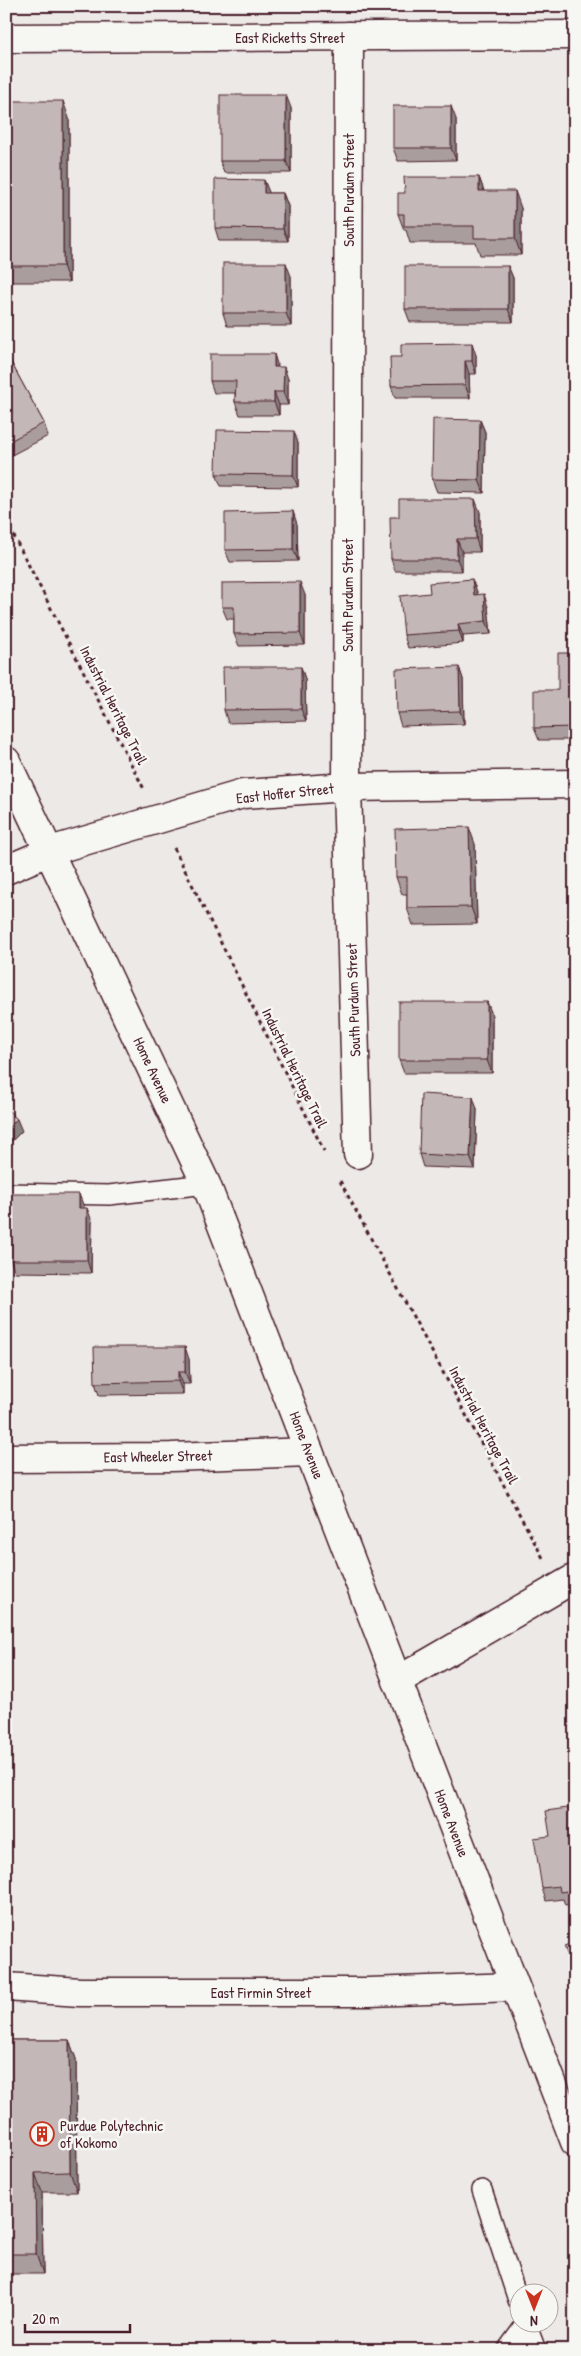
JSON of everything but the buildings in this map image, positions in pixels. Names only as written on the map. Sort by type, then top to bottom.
[{"type":"street","name":"East Ricketts Street","points":[[6,38],[575,35]]},
{"type":"street","name":"South Purdum Street","points":[[349,36],[347,787],[358,1154]]},
{"type":"street","name":"Home Avenue","points":[[6,761],[206,1184],[575,2142]]},
{"type":"street","name":"East Hoffer Street","points":[[6,870],[50,851],[243,794],[347,787],[575,784]]},
{"type":"street","name":"East Wheeler Street","points":[[6,1458],[172,1457],[310,1452]]},
{"type":"street","points":[[398,1681],[567,1583]]},
{"type":"street","name":"East Firmin Street","points":[[6,1987],[80,1992],[369,1992],[515,1987]]},
{"type":"lane","points":[[6,1193],[109,1195],[206,1184]]},
{"type":"lane","points":[[482,2190],[513,2284]]},
{"type":"lane","points":[[507,2350],[519,2334]]},
{"type":"lane","points":[[530,2334],[536,2350]]},
{"type":"path","name":"Industrial Heritage Trail","points":[[6,521],[159,819],[326,1155]]},
{"type":"path","name":"Industrial Heritage Trail","points":[[336,1172],[567,1583]]},
{"type":"place","name":"Purdue Polytechnic of Kokomo","points":[[42,2134]]}]
